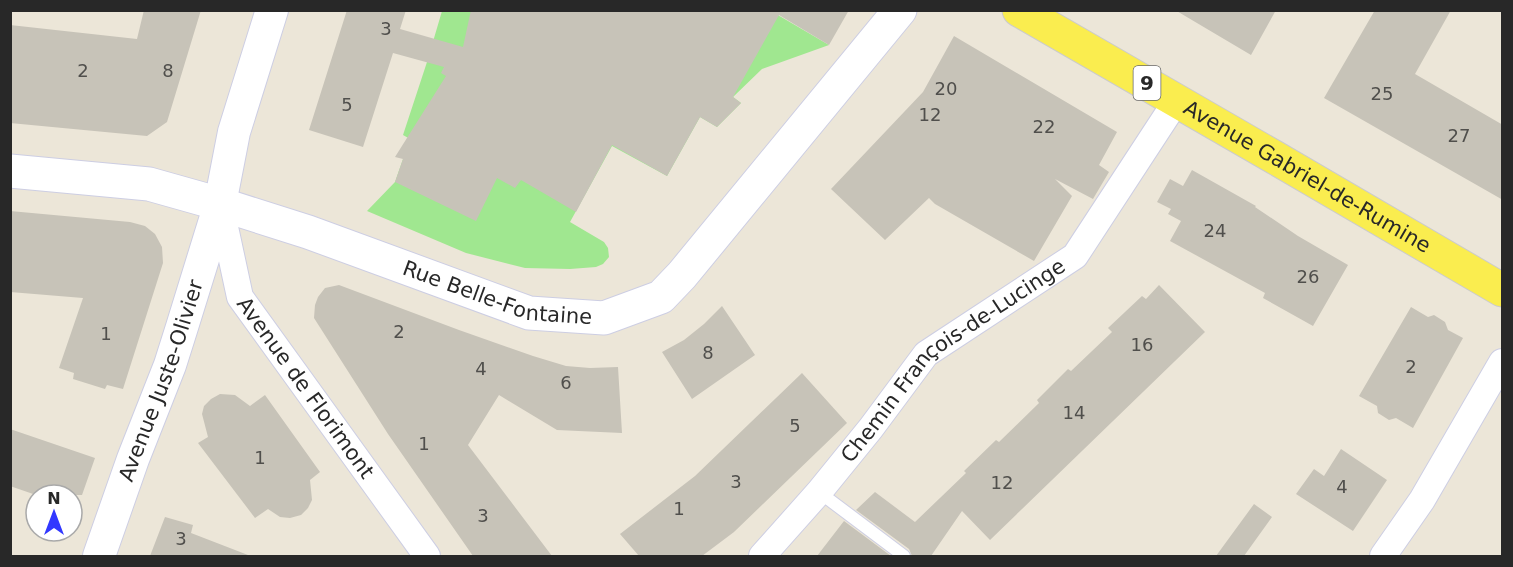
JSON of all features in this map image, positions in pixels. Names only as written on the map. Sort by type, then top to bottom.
[{"type":"main road","name":"Rue Belle-Fontaine","points":[[10,171],[149,184],[308,232],[528,313],[604,318],[662,297],[900,10]]},
{"type":"main road","name":"Avenue Gabriel-de-Rumine","points":[[1019,10],[1503,290]]},
{"type":"street","name":"Avenue Juste-Olivier","points":[[99,556],[133,459],[170,365],[220,204],[234,132],[272,10]]},
{"type":"street","name":"Chemin François-de-Lucinge","points":[[762,556],[819,492],[871,428],[926,354],[1075,256],[1177,100]]},
{"type":"street","name":"Avenue de Florimont","points":[[220,204],[240,297],[427,556]]},
{"type":"street","points":[[1383,556],[1422,500],[1503,362]]},
{"type":"lane","points":[[819,492],[904,556]]},
{"type":"green space","points":[[442,11],[771,11],[829,45],[762,69],[733,97],[741,103],[717,127],[700,117],[667,176],[612,146],[570,222],[604,242],[608,248],[609,257],[603,264],[596,267],[525,268],[466,253],[367,211],[395,182],[410,139],[403,135]]},
{"type":"building","points":[[144,10],[201,10],[167,122],[147,136],[10,123],[10,25],[137,39]]},
{"type":"building","points":[[347,10],[406,10],[400,29],[463,47],[471,10],[849,10],[829,45],[779,15],[733,97],[741,103],[717,127],[700,117],[667,176],[612,145],[576,212],[521,180],[515,188],[497,178],[476,221],[395,182],[403,159],[395,157],[446,76],[441,73],[444,67],[393,53],[363,147],[309,130]]},
{"type":"building","points":[[1175,10],[1276,10],[1251,55]]},
{"type":"building","points":[[1375,10],[1451,10],[1415,74],[1503,125],[1503,200],[1324,98]]},
{"type":"building","points":[[954,36],[1117,132],[1099,165],[1109,172],[1093,199],[1055,179],[1072,196],[1034,261],[935,204],[929,198],[885,240],[831,189],[923,92]]},
{"type":"building","points":[[1192,170],[1256,206],[1298,236],[1348,265],[1313,326],[1263,298],[1265,293],[1170,241],[1181,221],[1168,214],[1171,209],[1157,202],[1170,179],[1183,186]]},
{"type":"building","points":[[10,211],[130,222],[145,226],[155,234],[162,247],[163,263],[123,389],[107,385],[105,389],[73,379],[74,373],[59,368],[83,298],[10,292]]},
{"type":"building","points":[[339,285],[459,330],[566,366],[618,367],[622,433],[557,430],[499,395],[468,445],[552,556],[473,556],[388,434],[314,318],[318,297],[325,288]]},
{"type":"building","points":[[1159,285],[1205,332],[990,540],[962,511],[931,556],[912,556],[909,549],[856,510],[875,492],[915,522],[966,473],[964,471],[996,440],[999,442],[1039,403],[1037,400],[1068,369],[1071,371],[1112,332],[1108,328],[1142,296],[1146,299]]},
{"type":"building","points":[[722,306],[755,355],[692,399],[662,352],[684,340]]},
{"type":"building","points":[[1411,307],[1428,317],[1434,315],[1445,322],[1448,330],[1463,338],[1413,428],[1396,418],[1389,420],[1378,413],[1377,406],[1359,396]]},
{"type":"building","points":[[802,373],[847,423],[734,532],[702,556],[639,556],[620,534],[695,476]]},
{"type":"building","points":[[220,394],[235,395],[250,406],[265,395],[320,472],[310,480],[312,500],[301,515],[290,518],[280,517],[268,509],[255,518],[198,443],[208,437],[202,414],[204,406]]},
{"type":"building","points":[[10,429],[95,458],[84,489],[84,483],[24,483],[24,491],[10,486]]},
{"type":"building","points":[[1341,449],[1387,480],[1353,531],[1296,494],[1314,469],[1324,476]]},
{"type":"building","points":[[1254,504],[1272,517],[1244,556],[1216,556]]},
{"type":"building","points":[[165,517],[193,525],[191,533],[248,555],[150,556]]},
{"type":"building","points":[[844,521],[891,556],[817,556]]}]
